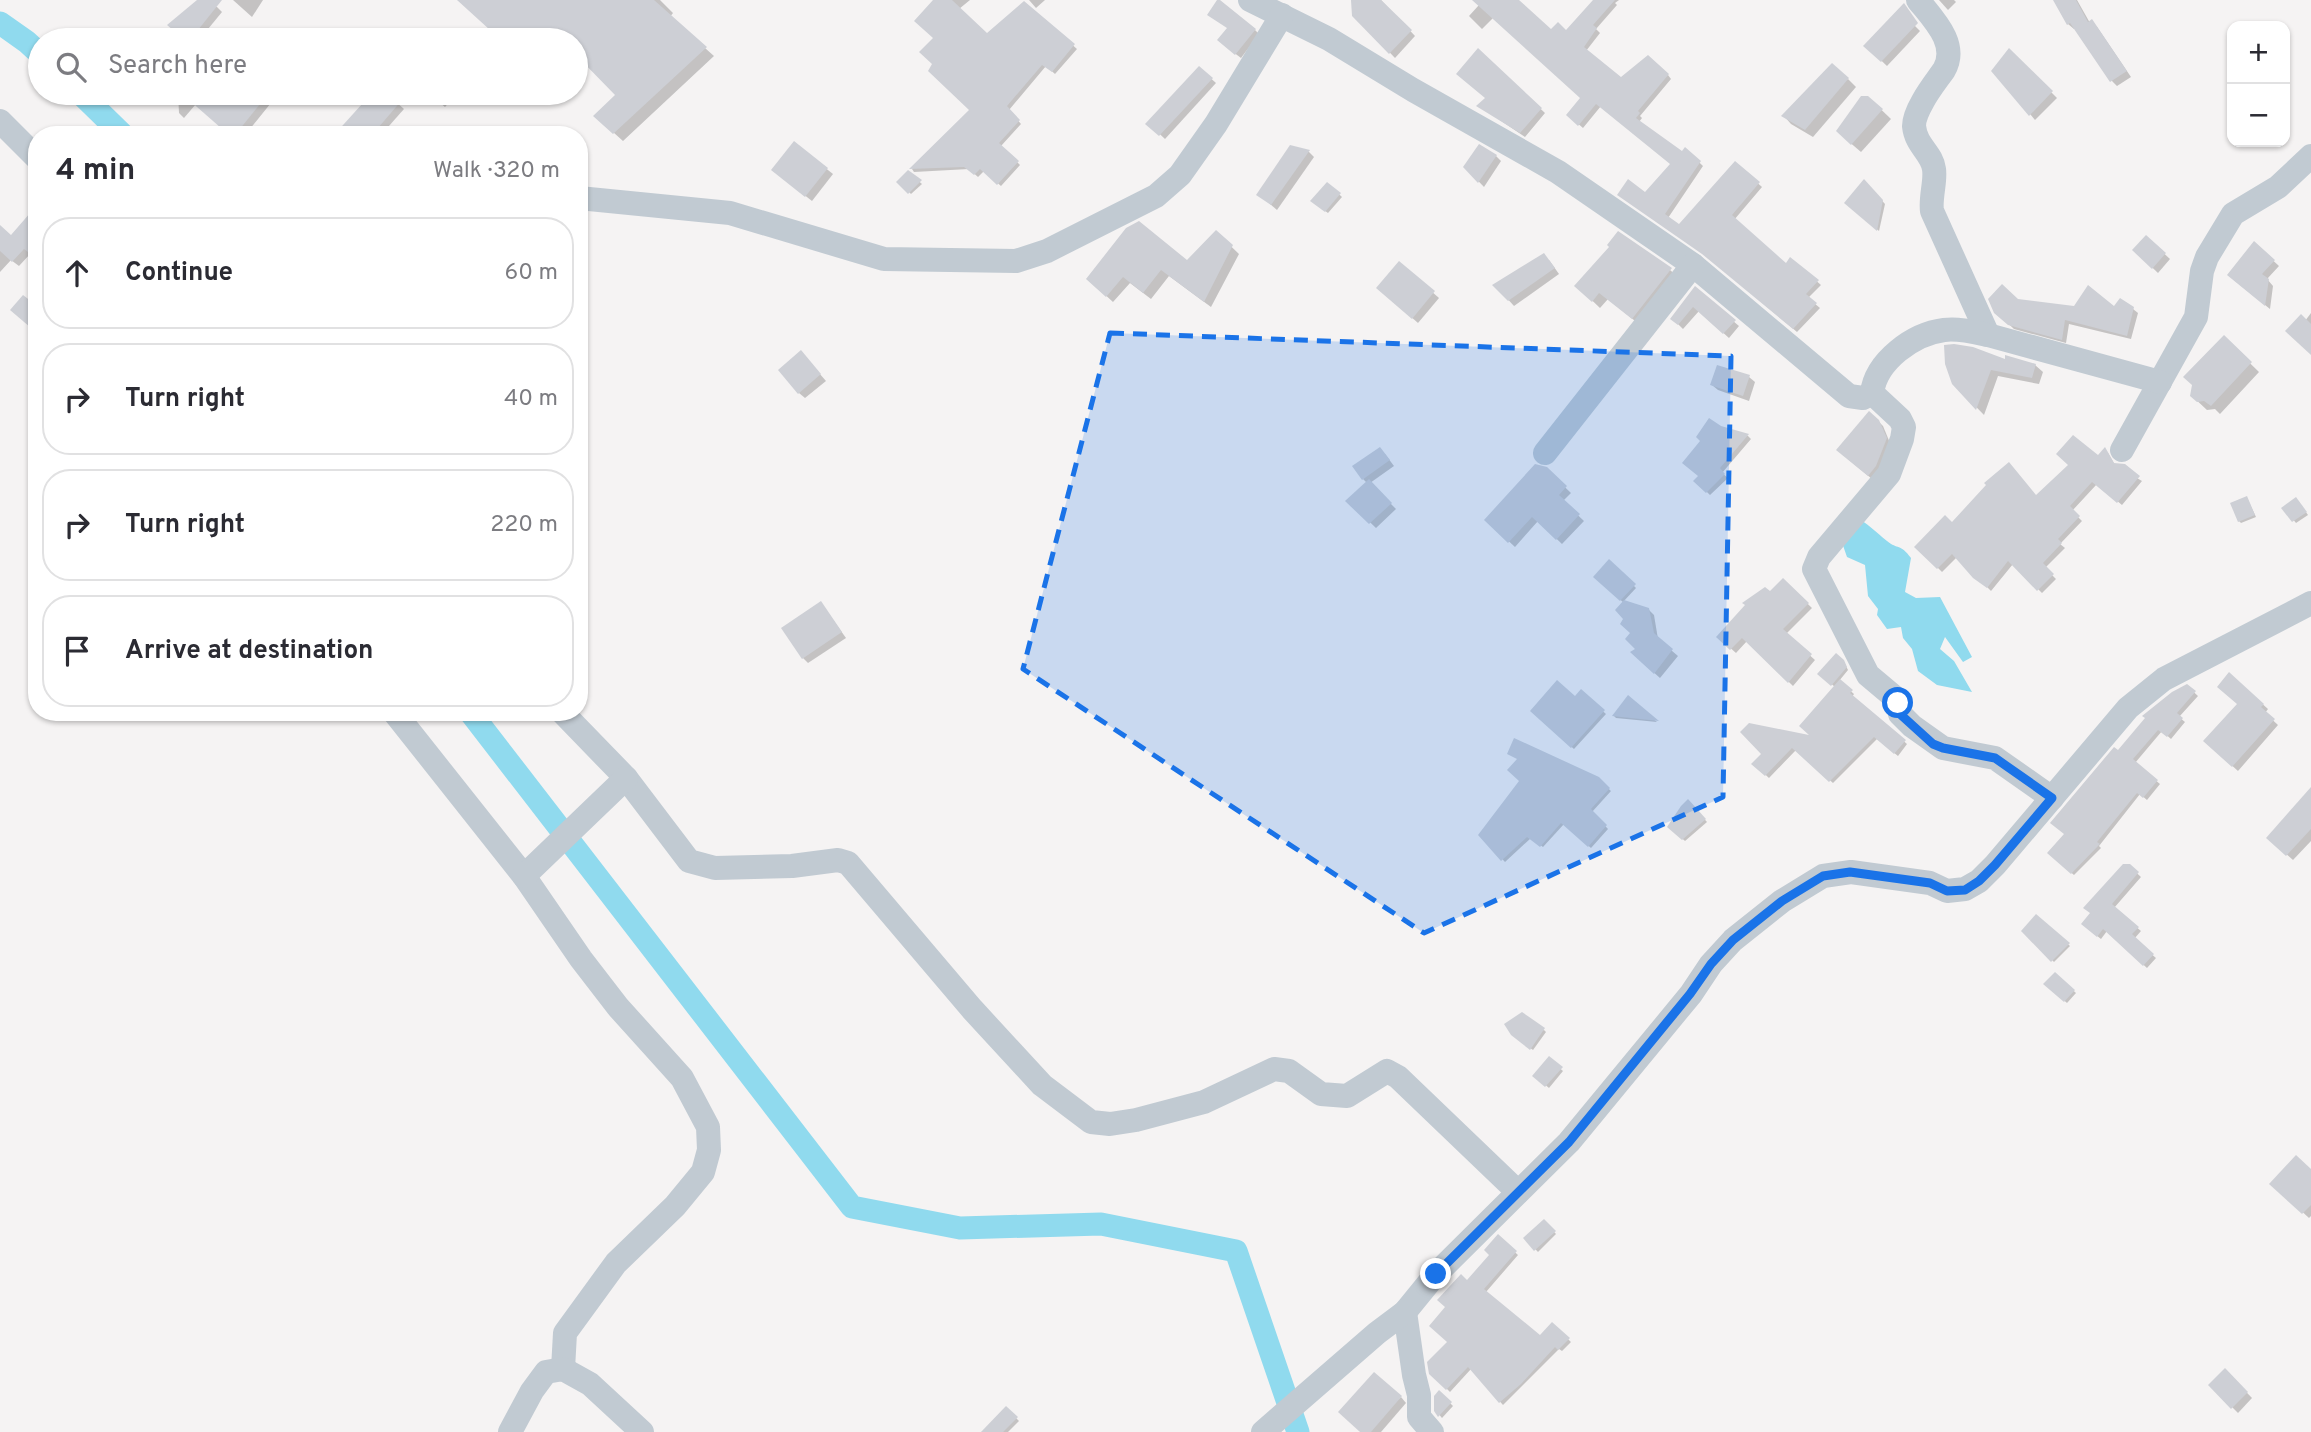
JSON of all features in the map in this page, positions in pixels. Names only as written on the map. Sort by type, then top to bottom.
[{"type":"street","points":[[1250,0],[1329,39],[1558,172],[1693,265],[1849,396],[1863,398],[1872,393],[1875,379],[1886,362],[1901,349],[1926,335],[1944,330],[1964,330],[1988,335],[2160,382]]},
{"type":"street","points":[[1918,0],[1943,31],[1950,55],[1917,113],[1914,124],[1920,145],[1930,156],[1935,170],[1932,211],[1988,335]]},
{"type":"street","points":[[588,199],[730,213],[884,259],[1016,261],[1048,251],[1156,196],[1180,175],[1216,124],[1282,15]]},
{"type":"street","points":[[0,121],[28,149]]},
{"type":"street","points":[[2122,450],[2196,317],[2202,271],[2207,257],[2233,214],[2278,187],[2311,156]]},
{"type":"street","points":[[1545,453],[1693,265]]},
{"type":"street","points":[[1872,393],[1900,419],[1903,427],[1902,439],[1889,474],[1819,557],[1814,569],[1817,578],[1868,675],[1892,696],[1898,703],[1900,714],[1912,726],[1943,748],[1995,758],[2052,798]]},
{"type":"street","points":[[1263,1432],[1405,1312],[1436,1274],[1569,1142],[1733,940],[1782,901],[1823,876],[1850,872],[1930,883],[1947,891],[1965,890],[1995,865],[2128,708],[2164,679],[2311,603]]},
{"type":"street","points":[[401,721],[524,876],[618,1007],[682,1078],[708,1127],[709,1150],[703,1172],[675,1206],[616,1263],[565,1333],[563,1369]]},
{"type":"street","points":[[571,721],[626,778],[689,861],[715,868],[792,866],[838,860],[848,863],[963,999],[1042,1085],[1091,1122],[1110,1124],[1136,1120],[1204,1102],[1274,1069],[1289,1071],[1321,1094],[1347,1096],[1387,1071],[1398,1077],[1518,1192]]},
{"type":"street","points":[[524,876],[626,778]]},
{"type":"street","points":[[1405,1312],[1419,1395],[1419,1417],[1432,1432]]},
{"type":"street","points":[[510,1432],[532,1391],[546,1372],[563,1369],[590,1384],[642,1432]]},
{"type":"highlighted area","points":[[1110,333],[1731,356],[1723,797],[1424,933],[1023,669]]},
{"type":"water","points":[[1854,516],[1891,544],[1904,550],[1911,558],[1905,592],[1916,598],[1940,597],[1972,657],[1963,662],[1945,637],[1940,649],[1954,661],[1972,692],[1937,685],[1918,671],[1912,649],[1903,638],[1901,627],[1887,629],[1877,615],[1878,609],[1868,596],[1865,565],[1847,557],[1839,534]]},
{"type":"building","points":[[197,0],[222,0],[200,28],[171,28],[167,25]]},
{"type":"building","points":[[457,0],[654,0],[707,47],[613,134],[593,116],[615,95],[588,67],[588,28],[488,28]]},
{"type":"building","points":[[933,0],[952,0],[987,33],[1024,1],[1075,44],[1052,72],[1042,65],[1007,106],[1020,120],[999,143],[1019,161],[997,185],[980,169],[974,175],[964,167],[909,169],[969,110],[928,71],[932,64],[919,52],[933,38],[914,21]]},
{"type":"building","points":[[1217,0],[1256,29],[1235,55],[1217,40],[1227,28],[1207,15]]},
{"type":"building","points":[[1351,0],[1381,0],[1412,30],[1389,54],[1352,16]]},
{"type":"building","points":[[1472,0],[1519,0],[1551,29],[1558,22],[1566,30],[1593,0],[1615,0],[1593,25],[1597,28],[1584,47],[1621,77],[1648,55],[1669,74],[1638,111],[1640,113],[1636,118],[1682,151],[1685,147],[1701,161],[1665,214],[1679,224],[1735,161],[1760,182],[1732,215],[1786,263],[1790,257],[1819,280],[1806,294],[1817,303],[1793,329],[1702,254],[1617,195],[1628,179],[1645,192],[1670,164],[1596,104],[1578,126],[1566,115],[1580,98]]},
{"type":"building","points":[[2053,0],[2076,0],[2088,22],[2092,19],[2127,71],[2110,82],[2070,23],[2067,25]]},
{"type":"building","points":[[1904,3],[1918,23],[1881,62],[1863,46]]},
{"type":"building","points":[[1478,48],[1542,108],[1520,133],[1476,106],[1485,98],[1456,74]]},
{"type":"building","points":[[2009,48],[2053,91],[2029,116],[1991,71]]},
{"type":"building","points":[[1832,63],[1849,78],[1805,130],[1781,116]]},
{"type":"building","points":[[1199,66],[1213,78],[1159,136],[1145,124]]},
{"type":"building","points":[[1861,96],[1868,96],[1883,109],[1851,145],[1836,131]]},
{"type":"building","points":[[195,105],[259,105],[242,126],[219,126]]},
{"type":"building","points":[[361,105],[398,105],[380,126],[342,126]]},
{"type":"building","points":[[794,141],[828,168],[805,197],[771,170]]},
{"type":"building","points":[[1479,144],[1497,155],[1478,183],[1463,167]]},
{"type":"building","points":[[1290,145],[1310,150],[1271,205],[1256,195]]},
{"type":"building","points":[[908,170],[922,180],[908,194],[896,182]]},
{"type":"building","points":[[1864,179],[1883,200],[1877,231],[1844,203]]},
{"type":"building","points":[[1327,182],[1341,193],[1325,212],[1310,201]]},
{"type":"building","points":[[28,215],[28,252],[24,249],[12,262],[0,251],[0,225],[11,235]]},
{"type":"building","points":[[1139,221],[1187,260],[1216,230],[1233,245],[1204,302],[1161,270],[1143,293],[1123,277],[1106,297],[1086,279],[1126,228]]},
{"type":"building","points":[[1618,231],[1672,268],[1632,319],[1599,293],[1592,302],[1574,286],[1609,247],[1607,245]]},
{"type":"building","points":[[2146,235],[2166,253],[2152,269],[2132,250]]},
{"type":"building","points":[[2254,241],[2275,260],[2262,274],[2269,279],[2265,306],[2227,275]]},
{"type":"building","points":[[1544,253],[1555,268],[1508,301],[1492,285]]},
{"type":"building","points":[[1399,261],[1435,291],[1412,319],[1376,288]]},
{"type":"building","points":[[2002,284],[2018,299],[2074,306],[2088,285],[2114,306],[2120,298],[2134,307],[2127,336],[2065,320],[2062,340],[2008,325],[1994,313],[1988,299]]},
{"type":"building","points":[[1695,286],[1736,320],[1723,334],[1693,307],[1678,325],[1670,319]]},
{"type":"building","points":[[23,295],[28,299],[28,325],[10,310]]},
{"type":"building","points":[[2301,314],[2311,324],[2311,355],[2285,331]]},
{"type":"building","points":[[2224,335],[2252,362],[2211,406],[2204,401],[2197,402],[2190,396],[2192,385],[2183,377]]},
{"type":"building","points":[[1944,345],[1973,347],[2005,359],[2005,355],[2036,364],[2032,378],[1991,370],[1976,410],[1952,384],[1945,364]]},
{"type":"building","points":[[801,350],[821,374],[798,394],[778,370]]},
{"type":"building","points":[[1717,365],[1750,375],[1743,396],[1710,385]]},
{"type":"building","points":[[1869,411],[1879,420],[1887,438],[1876,466],[1868,476],[1836,450]]},
{"type":"building","points":[[1709,418],[1721,426],[1749,434],[1720,468],[1725,474],[1706,493],[1693,481],[1698,476],[1682,463],[1700,441],[1696,437]]},
{"type":"building","points":[[2073,435],[2098,455],[2105,447],[2114,463],[2125,464],[2140,476],[2117,503],[2092,482],[2070,506],[2080,516],[2058,539],[2062,543],[2043,563],[2054,574],[2037,591],[2008,561],[1987,588],[1973,578],[1952,554],[1937,569],[1914,547],[1945,515],[1952,522],[1986,485],[1984,483],[2009,462],[2036,495],[2068,465],[2056,454]]},
{"type":"building","points":[[1380,447],[1390,460],[1362,480],[1352,466]]},
{"type":"building","points":[[1535,464],[1547,467],[1567,486],[1559,495],[1580,514],[1556,540],[1532,517],[1508,543],[1484,520]]},
{"type":"building","points":[[1369,479],[1392,503],[1369,524],[1345,501]]},
{"type":"building","points":[[2247,496],[2255,515],[2238,522],[2230,503]]},
{"type":"building","points":[[2296,497],[2307,512],[2292,522],[2281,508]]},
{"type":"building","points":[[1609,559],[1636,584],[1620,601],[1593,577]]},
{"type":"building","points":[[1783,578],[1809,603],[1783,629],[1812,654],[1788,683],[1742,638],[1730,650],[1716,637],[1745,605],[1742,603],[1765,587],[1770,591]]},
{"type":"building","points":[[1624,600],[1649,608],[1654,633],[1673,649],[1654,674],[1630,652],[1635,649],[1625,639],[1630,633],[1620,624],[1623,619],[1615,610]]},
{"type":"building","points":[[821,601],[842,632],[802,659],[781,628]]},
{"type":"building","points":[[1836,653],[1847,667],[1831,686],[1817,674]]},
{"type":"building","points":[[2229,672],[2264,704],[2261,707],[2275,719],[2232,767],[2203,741],[2237,704],[2217,687]]},
{"type":"building","points":[[1840,679],[1853,690],[1850,693],[1906,740],[1894,754],[1874,737],[1829,782],[1792,748],[1765,776],[1751,764],[1761,754],[1740,732],[1749,723],[1809,735],[1799,726]]},
{"type":"building","points":[[1557,680],[1575,696],[1581,689],[1605,710],[1571,748],[1530,711]]},
{"type":"building","points":[[2187,684],[2196,691],[2177,713],[2183,718],[2167,737],[2158,730],[2133,759],[2158,780],[2143,798],[2137,793],[2097,842],[2100,844],[2071,874],[2047,853],[2064,834],[2050,823],[2114,747],[2118,750],[2145,718],[2142,716],[2172,692]]},
{"type":"building","points":[[1628,695],[1659,721],[1612,716]]},
{"type":"building","points":[[1514,738],[1599,777],[1610,788],[1591,809],[1607,825],[1588,847],[1561,823],[1540,847],[1527,837],[1501,861],[1478,835],[1519,781],[1507,770],[1517,759],[1507,754]]},
{"type":"building","points":[[2311,787],[2311,829],[2286,856],[2266,838]]},
{"type":"building","points":[[1688,799],[1706,819],[1682,840],[1667,827]]},
{"type":"building","points":[[2123,864],[2130,864],[2139,872],[2112,904],[2139,927],[2132,934],[2154,954],[2143,966],[2103,929],[2097,937],[2081,924],[2090,913],[2083,908]]},
{"type":"building","points":[[2036,914],[2070,943],[2051,962],[2021,931]]},
{"type":"building","points":[[2055,972],[2075,990],[2064,1002],[2043,984]]},
{"type":"building","points":[[1522,1012],[1545,1028],[1530,1050],[1511,1035],[1504,1024]]},
{"type":"building","points":[[1549,1056],[1563,1067],[1545,1087],[1532,1076]]},
{"type":"building","points":[[2296,1155],[2311,1169],[2311,1205],[2302,1214],[2269,1184]]},
{"type":"building","points":[[1544,1219],[1556,1231],[1534,1251],[1523,1238]]},
{"type":"building","points":[[1498,1234],[1517,1251],[1484,1289],[1540,1335],[1552,1322],[1570,1338],[1558,1350],[1555,1347],[1521,1384],[1499,1403],[1468,1367],[1446,1390],[1429,1374],[1427,1362],[1447,1342],[1429,1326],[1445,1307],[1437,1300],[1461,1274],[1467,1280],[1489,1255],[1484,1250]]},
{"type":"building","points":[[2225,1368],[2248,1392],[2231,1409],[2208,1385]]},
{"type":"building","points":[[1374,1372],[1402,1396],[1371,1432],[1360,1432],[1338,1412]]},
{"type":"building","points":[[1439,1390],[1452,1402],[1438,1417],[1434,1411],[1434,1396]]},
{"type":"building","points":[[1006,1406],[1018,1417],[1003,1432],[981,1432]]},
{"type":"waterway","points":[[0,23],[28,43]]},
{"type":"waterway","points":[[92,105],[114,126]]},
{"type":"waterway","points":[[477,721],[852,1207],[960,1228],[1101,1224],[1236,1251],[1298,1432]]},
{"type":"route","points":[[1436,1274],[1569,1142],[1733,940],[1782,901],[1823,876],[1850,872],[1930,883],[1947,891],[1965,890],[1995,865],[2052,798],[1995,758],[1933,744],[1900,714],[1898,703]]}]
